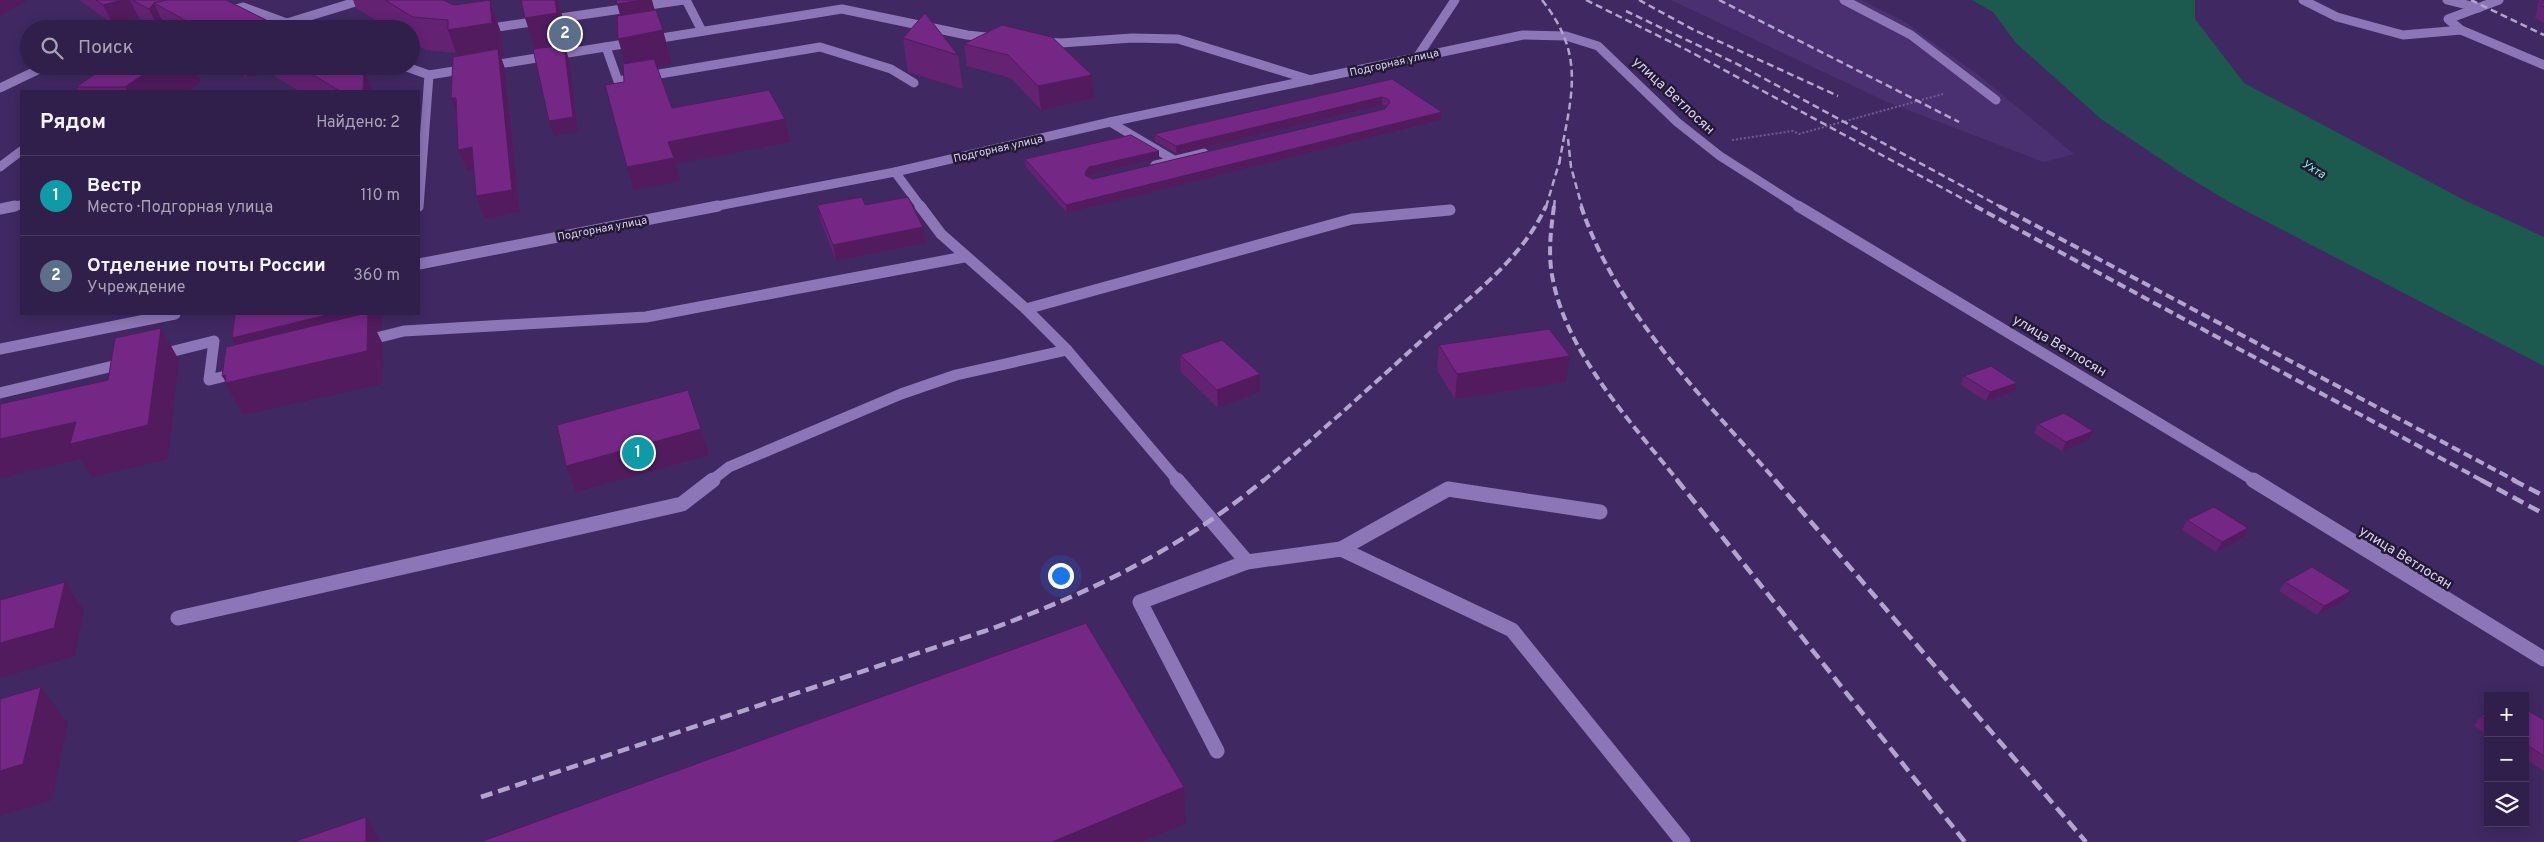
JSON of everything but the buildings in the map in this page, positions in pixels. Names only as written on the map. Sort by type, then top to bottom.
[{"type":"street","points":[[297,20],[362,0]]},
{"type":"street","points":[[477,31],[685,0],[702,31]]},
{"type":"street","points":[[1418,56],[1455,0]]},
{"type":"street","points":[[1844,0],[1911,35],[1996,100]]},
{"type":"street","points":[[2303,0],[2337,17],[2403,35],[2461,30]]},
{"type":"street","points":[[2447,0],[2479,8]]},
{"type":"street","points":[[2499,0],[2448,19],[2461,30],[2541,63]]},
{"type":"street","points":[[217,14],[242,3],[280,20]]},
{"type":"street","points":[[420,72],[429,76],[842,9],[966,35],[1004,38]]},
{"type":"street","name":"Подгорная улица","points":[[420,264],[896,172],[1110,122],[1512,36],[1546,34],[1577,38]]},
{"type":"street","points":[[1033,41],[1061,43],[1132,38],[1178,39],[1313,80]]},
{"type":"street","name":"улица Ветлосян","points":[[1577,38],[1604,50],[1670,116],[1704,144],[1766,187],[2158,422],[2544,659]]},
{"type":"street","points":[[606,46],[618,81],[820,47],[891,69],[914,83]]},
{"type":"street","points":[[0,84],[25,75]]},
{"type":"street","points":[[420,184],[422,137],[429,76]]},
{"type":"street","points":[[0,88],[11,81]]},
{"type":"street","points":[[1110,122],[1174,160]]},
{"type":"street","points":[[1147,167],[1212,151]]},
{"type":"street","points":[[0,167],[20,152]]},
{"type":"street","points":[[896,172],[926,215],[964,256],[1026,309],[1067,350],[1247,562]]},
{"type":"street","points":[[0,209],[20,205]]},
{"type":"street","points":[[1026,309],[1352,219],[1450,210]]},
{"type":"street","points":[[348,345],[404,331],[646,317],[964,256]]},
{"type":"street","points":[[0,349],[170,315]]},
{"type":"street","points":[[0,393],[214,341],[209,380],[246,371]]},
{"type":"street","points":[[178,618],[682,504],[729,467],[900,394],[956,375],[1067,350]]},
{"type":"street","points":[[1217,752],[1140,602],[1247,562],[1341,549],[1448,489],[1600,512]]},
{"type":"street","points":[[1341,549],[1512,630],[1683,842]]},
{"type":"path","points":[[1704,144],[1793,131],[1799,134],[1943,94]]},
{"type":"shaded area","points":[[1671,0],[1861,0],[1902,20],[1977,74],[2074,154],[2044,162],[1887,102]]},
{"type":"water","name":"Ухта","points":[[1972,0],[2195,0],[2195,19],[2244,83],[2464,200],[2544,237],[2544,366],[2231,203],[2183,174],[2101,119],[2016,43],[1993,12]]},
{"type":"railway","points":[[1542,0],[1566,41],[1570,60],[1572,79],[1571,99],[1560,161]]},
{"type":"railway","points":[[1586,0],[1687,50],[1978,207]]},
{"type":"railway","points":[[1639,0],[1694,30],[1838,96]]},
{"type":"railway","points":[[1719,0],[1959,122]]},
{"type":"railway","points":[[2471,0],[2544,35]]},
{"type":"railway","points":[[1626,11],[1741,66],[2001,207]]},
{"type":"railway","points":[[1568,139],[1571,167],[1582,207]]},
{"type":"railway","points":[[1546,207],[1560,161]]},
{"type":"railway","points":[[1559,165],[1560,161]]},
{"type":"railway","points":[[1554,207],[1555,198]]},
{"type":"railway","points":[[1263,481],[1495,275],[1524,243],[1546,206]]},
{"type":"railway","points":[[1554,206],[1550,240],[1552,275],[1559,304],[1571,331],[1602,385],[1678,481]]},
{"type":"railway","points":[[1581,206],[1597,245],[1616,283],[1639,318],[1692,386],[1776,481]]},
{"type":"railway","points":[[1975,206],[2483,481]]},
{"type":"railway","points":[[1999,206],[2516,481]]},
{"type":"railway","points":[[481,797],[1023,617],[1096,585],[1166,549],[1232,505],[1264,480]]},
{"type":"railway","points":[[1677,480],[1965,842]]},
{"type":"railway","points":[[1775,480],[2086,842]]},
{"type":"railway","points":[[2481,480],[2544,514]]},
{"type":"railway","points":[[2513,480],[2544,496]]},
{"type":"place","name":"Отделение почты России","points":[[565,34]]},
{"type":"place","name":"Вестр","points":[[638,453]]}]
